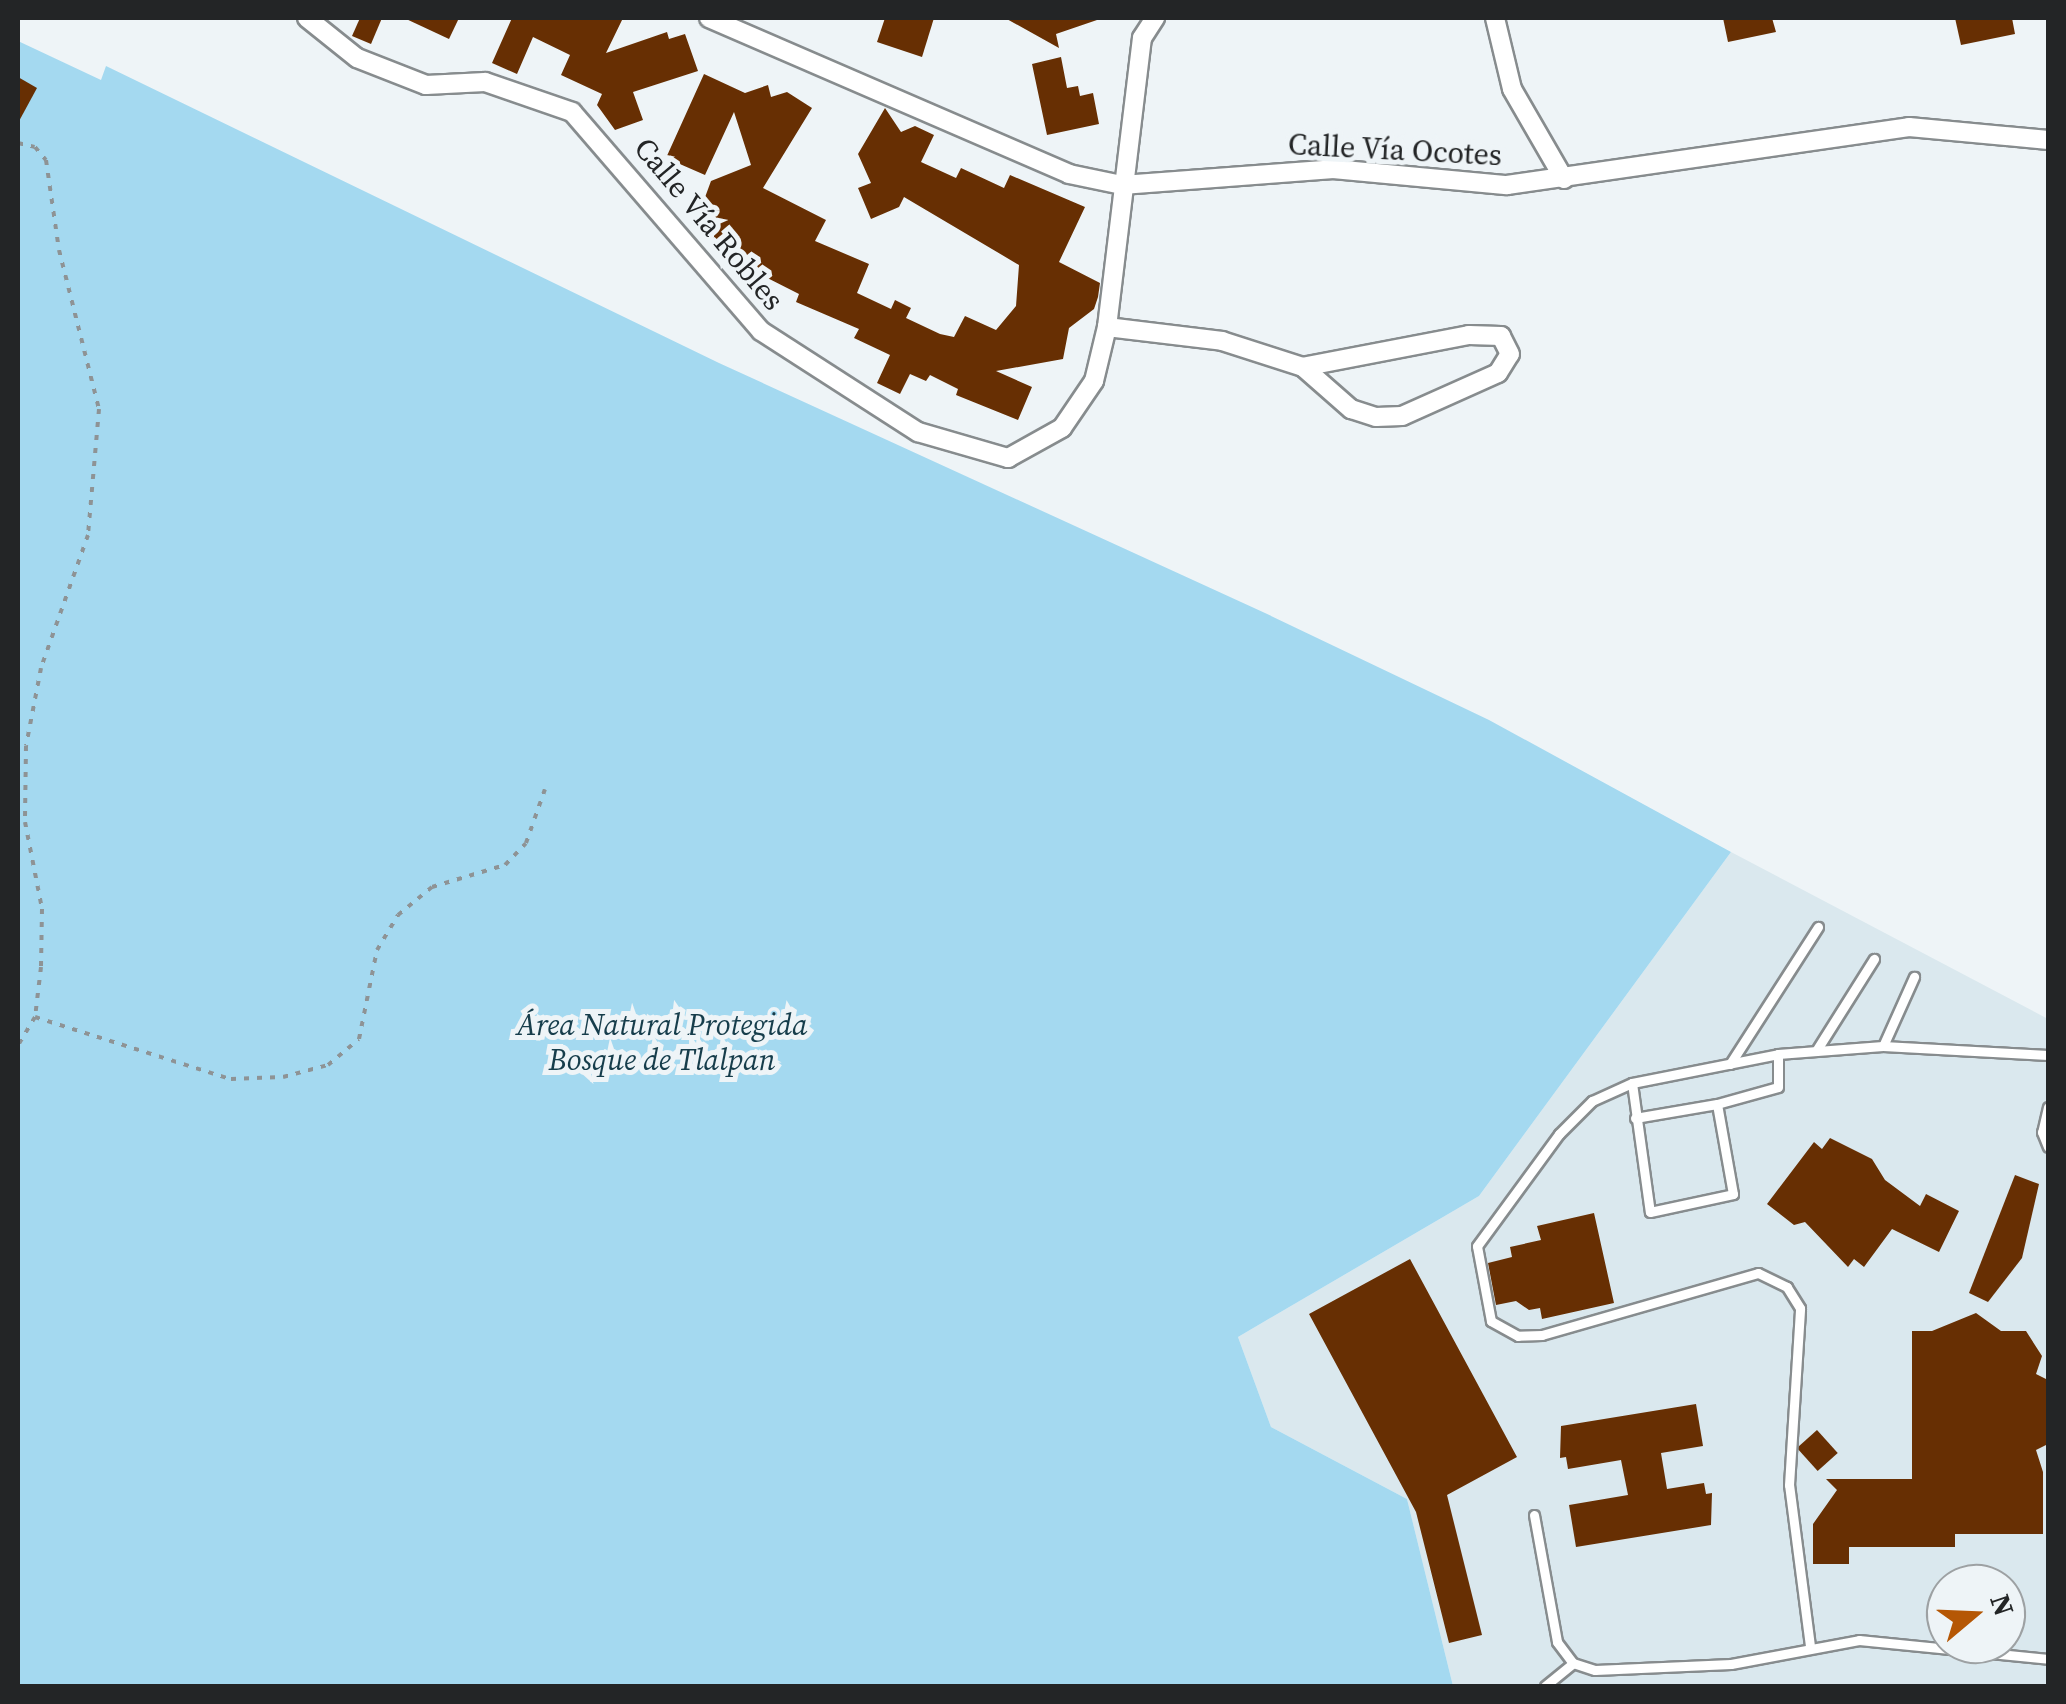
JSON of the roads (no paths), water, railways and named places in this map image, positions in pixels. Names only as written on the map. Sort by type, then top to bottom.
[{"type":"street","name":"Calle Vía Robles","points":[[307,18],[357,58],[426,85],[485,82],[572,112],[761,330],[918,432],[1008,458],[1062,428],[1094,381],[1108,326],[1142,38],[1155,18]]},
{"type":"street","name":"Calle Vía Ocotes","points":[[709,18],[1069,174],[1122,186],[1333,169],[1508,185],[1910,127],[2048,140]]},
{"type":"street","points":[[1494,18],[1512,89],[1564,179]]},
{"type":"street","points":[[1108,326],[1222,341],[1304,368],[1351,409],[1402,416],[1498,373],[1510,354],[1501,336],[1469,335],[1304,368]]},
{"type":"lane","points":[[1730,1064],[1818,927]]},
{"type":"lane","points":[[1816,1051],[1874,959]]},
{"type":"lane","points":[[1883,1046],[1914,978]]},
{"type":"lane","points":[[1810,1646],[1789,1485],[1800,1308],[1787,1287],[1758,1273],[1542,1335],[1518,1336],[1491,1321],[1477,1246],[1558,1134],[1592,1101],[1632,1083],[1778,1054],[1883,1046],[2048,1055]]},
{"type":"lane","points":[[1635,1118],[1717,1104],[1778,1087],[1778,1054]]},
{"type":"lane","points":[[1632,1083],[1650,1212],[1733,1194],[1717,1104]]},
{"type":"lane","points":[[2048,1108],[2042,1132],[2048,1147]]},
{"type":"lane","points":[[1534,1516],[1557,1642],[1573,1664],[1627,1673],[1730,1664],[1810,1646],[1859,1640],[1934,1644],[2048,1658]]},
{"type":"lane","points":[[1545,1686],[1573,1664]]},
{"type":"park label","name":"Área Natural Protegida Bosque de Tlalpan","points":[[662,1042]]}]
